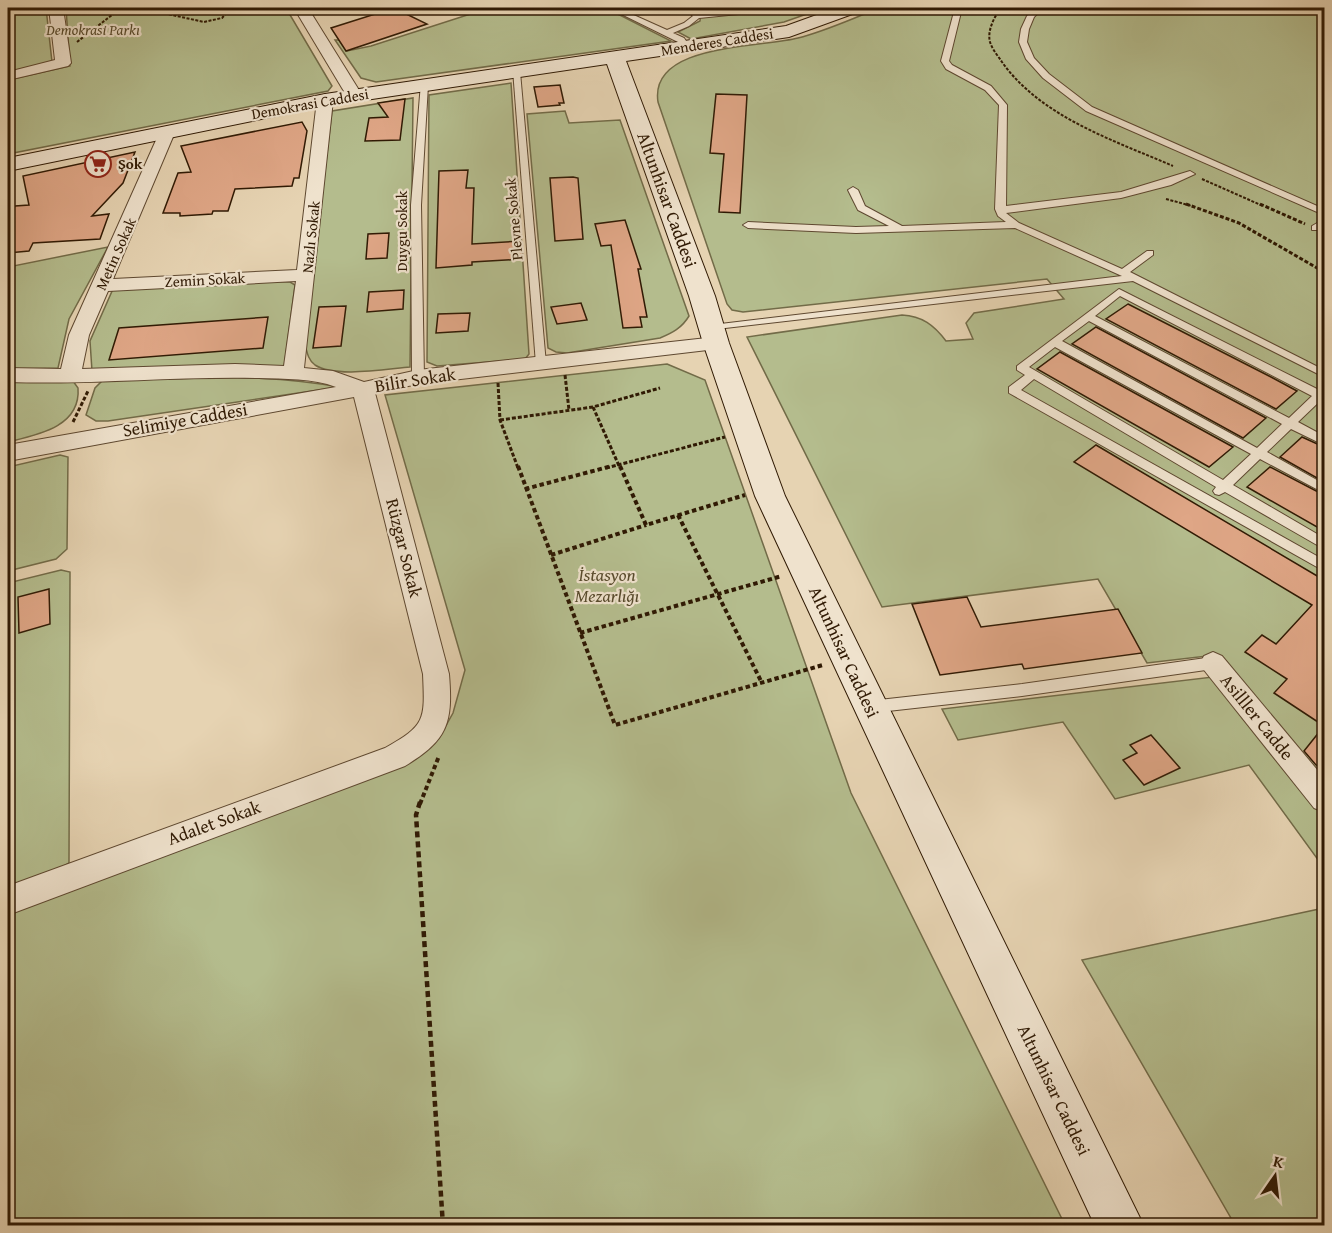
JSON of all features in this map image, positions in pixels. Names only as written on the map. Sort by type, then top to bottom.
[{"type":"street","points":[[8,76],[63,58],[56,8]]},
{"type":"street","points":[[301,8],[354,95]]},
{"type":"street","name":"Menderes Caddesi","points":[[615,58],[789,31],[852,8]]},
{"type":"street","name":"Demokrasi Caddesi","points":[[8,165],[325,100],[615,58]]},
{"type":"street","name":"Altunhisar Caddesi","points":[[615,58],[702,296],[767,489],[1119,1226]]},
{"type":"street","name":"Nazlı Sokak","points":[[293,373],[325,100]]},
{"type":"street","name":"Metin Sokak","points":[[70,376],[80,335],[167,132]]},
{"type":"street","name":"Zemin Sokak","points":[[103,285],[306,274]]},
{"type":"street","name":"Bilir Sokak","points":[[8,375],[293,373],[333,378],[363,389],[418,377],[563,361],[714,335]]},
{"type":"street","name":"Selimiye Caddesi","points":[[8,453],[363,389]]},
{"type":"street","name":"Rüzgar Sokak","points":[[363,389],[436,674],[438,708],[435,726],[423,739]]},
{"type":"street","name":"Asilller Cadde","points":[[1213,663],[1324,799]]},
{"type":"street","name":"Adalet Sokak","points":[[8,900],[395,757],[423,739]]},
{"type":"lane","points":[[613,8],[681,40],[687,48]]},
{"type":"lane","points":[[687,8],[694,11],[696,16]]},
{"type":"lane","points":[[958,8],[945,62],[949,67],[988,88],[1003,105],[1001,214],[1016,225],[1129,275],[1324,374]]},
{"type":"lane","points":[[1039,8],[1025,29],[1023,42],[1030,59],[1046,76],[1089,109],[1324,212]]},
{"type":"lane","points":[[666,33],[684,26],[696,16],[758,10]]},
{"type":"lane","name":"Plevne Sokak","points":[[516,72],[541,364]]},
{"type":"lane","name":"Duygu Sokak","points":[[418,377],[416,205],[424,85]]},
{"type":"lane","points":[[1000,209],[1077,202],[1139,192],[1190,174]]},
{"type":"lane","points":[[853,190],[861,208],[905,230]]},
{"type":"lane","points":[[1315,228],[1324,222]]},
{"type":"lane","points":[[747,225],[905,230],[1016,225]]},
{"type":"lane","points":[[714,335],[1129,275],[1150,253]]},
{"type":"lane","points":[[1208,500],[1224,485],[1259,453],[1291,423],[1323,394],[1119,292],[1021,368],[1034,374],[1224,485],[1324,544]]},
{"type":"lane","points":[[1088,316],[1324,441]]},
{"type":"lane","points":[[1055,342],[1324,489]]},
{"type":"lane","points":[[1034,374],[1013,390],[1324,566]]},
{"type":"lane","points":[[870,707],[1022,690],[1213,663]]},
{"type":"path","points":[[111,8],[140,9],[204,22],[222,18],[231,8]]},
{"type":"path","points":[[63,58],[120,9]]},
{"type":"path","points":[[1139,192],[1197,207],[1239,223],[1324,272]]},
{"type":"path","points":[[563,361],[569,410]]},
{"type":"path","points":[[497,369],[500,420],[615,725],[847,658]]},
{"type":"path","points":[[54,443],[69,430],[78,416],[91,376]]},
{"type":"path","points":[[500,420],[593,407],[660,388]]},
{"type":"path","points":[[593,407],[646,525]]},
{"type":"path","points":[[525,489],[747,431]]},
{"type":"path","points":[[551,555],[767,489]]},
{"type":"path","points":[[678,515],[762,683]]},
{"type":"path","points":[[580,633],[805,569]]},
{"type":"path","points":[[423,739],[439,755],[434,773],[424,788],[416,815],[442,1226]]},
{"type":"green space","points":[[8,8],[46,8],[52,62],[8,72]]},
{"type":"green space","name":"Demokrasi Parkı","points":[[66,8],[286,8],[332,86],[328,91],[8,154],[8,80],[70,66]]},
{"type":"green space","points":[[489,8],[606,8],[671,41],[376,82],[361,78],[335,40],[339,40],[347,51],[371,46]]},
{"type":"green space","points":[[695,8],[824,8],[784,22],[691,39],[678,32],[700,21],[701,11]]},
{"type":"green space","points":[[880,8],[1324,8],[1324,868],[1249,765],[1115,799],[1063,722],[958,740],[942,709],[1222,676],[1207,656],[1147,663],[1098,579],[882,607],[747,337],[902,315],[916,317],[927,322],[946,341],[973,339],[966,323],[974,313],[1064,299],[1047,279],[743,312],[732,310],[727,304],[658,102],[660,83],[671,69],[688,58],[735,47],[798,38]]},
{"type":"green space","points":[[511,83],[529,354],[525,359],[437,366],[427,362],[429,95]]},
{"type":"green space","points":[[413,98],[410,367],[361,372],[324,369],[311,361],[305,344],[332,111]]},
{"type":"green space","points":[[565,111],[569,123],[620,120],[689,316],[680,327],[660,338],[567,353],[556,352],[548,348],[527,114]]},
{"type":"green space","points":[[108,247],[69,319],[58,368],[8,369],[8,267]]},
{"type":"green space","points":[[268,281],[290,282],[295,285],[284,368],[92,371],[90,341],[113,289]]},
{"type":"green space","name":"İstasyon Mezarlığı","points":[[667,364],[705,380],[851,793],[1065,1225],[8,1226],[8,906],[403,761],[439,738],[453,713],[465,670],[385,395]]},
{"type":"green space","points":[[178,377],[279,379],[339,387],[108,421],[96,421],[86,415],[95,388],[102,381]]},
{"type":"green space","points":[[8,380],[73,381],[78,388],[77,401],[72,412],[55,427],[8,442]]},
{"type":"green space","points":[[60,455],[68,457],[67,549],[56,559],[8,571],[8,467]]},
{"type":"green space","points":[[61,570],[70,572],[69,863],[58,870],[8,890],[8,583]]},
{"type":"green space","points":[[1324,908],[1324,1225],[1235,1225],[1082,960]]},
{"type":"building","points":[[394,8],[427,24],[346,51],[331,28]]},
{"type":"building","points":[[560,85],[564,103],[538,107],[534,87]]},
{"type":"building","points":[[716,94],[747,95],[740,213],[719,212],[724,154],[710,153]]},
{"type":"building","points":[[405,99],[400,140],[365,141],[369,118],[388,117],[378,103]]},
{"type":"building","points":[[302,122],[307,131],[299,178],[294,178],[292,186],[235,189],[228,211],[180,216],[180,213],[163,213],[178,173],[191,172],[181,146]]},
{"type":"building","points":[[135,152],[123,183],[92,216],[109,214],[100,239],[33,243],[29,251],[8,253],[8,220],[15,206],[29,205],[23,176]]},
{"type":"building","points":[[468,170],[466,188],[474,188],[472,244],[521,241],[523,259],[472,262],[472,265],[436,268],[439,171]]},
{"type":"building","points":[[550,178],[578,178],[583,239],[555,241]]},
{"type":"building","points":[[625,220],[641,269],[638,269],[647,317],[640,317],[642,327],[623,328],[611,245],[601,246],[595,224]]},
{"type":"building","points":[[389,233],[387,258],[366,259],[368,234]]},
{"type":"building","points":[[404,290],[403,309],[367,312],[369,292]]},
{"type":"building","points":[[581,303],[587,320],[557,324],[551,307]]},
{"type":"building","points":[[1128,304],[1297,391],[1276,409],[1106,319]]},
{"type":"building","points":[[346,306],[341,346],[313,348],[319,307]]},
{"type":"building","points":[[470,313],[468,331],[436,333],[438,314]]},
{"type":"building","points":[[268,317],[263,348],[109,360],[119,328]]},
{"type":"building","points":[[1096,327],[1266,418],[1243,438],[1072,344]]},
{"type":"building","points":[[1060,352],[1233,447],[1209,467],[1037,369]]},
{"type":"building","points":[[1302,437],[1324,447],[1324,482],[1280,457]]},
{"type":"building","points":[[1096,445],[1324,580],[1324,726],[1274,693],[1287,679],[1245,652],[1262,635],[1276,644],[1312,605],[1074,462]]},
{"type":"building","points":[[1270,467],[1324,495],[1324,531],[1247,487]]},
{"type":"building","points":[[49,589],[50,624],[19,633],[18,597]]},
{"type":"building","points":[[967,597],[981,627],[1118,609],[1142,653],[1024,669],[1022,664],[940,675],[912,604]]},
{"type":"building","points":[[1324,726],[1324,770],[1316,765],[1304,751]]},
{"type":"building","points":[[1151,735],[1180,768],[1144,785],[1123,760],[1137,753],[1130,745]]},
{"type":"place","name":"Şok","points":[[98,164]]}]
